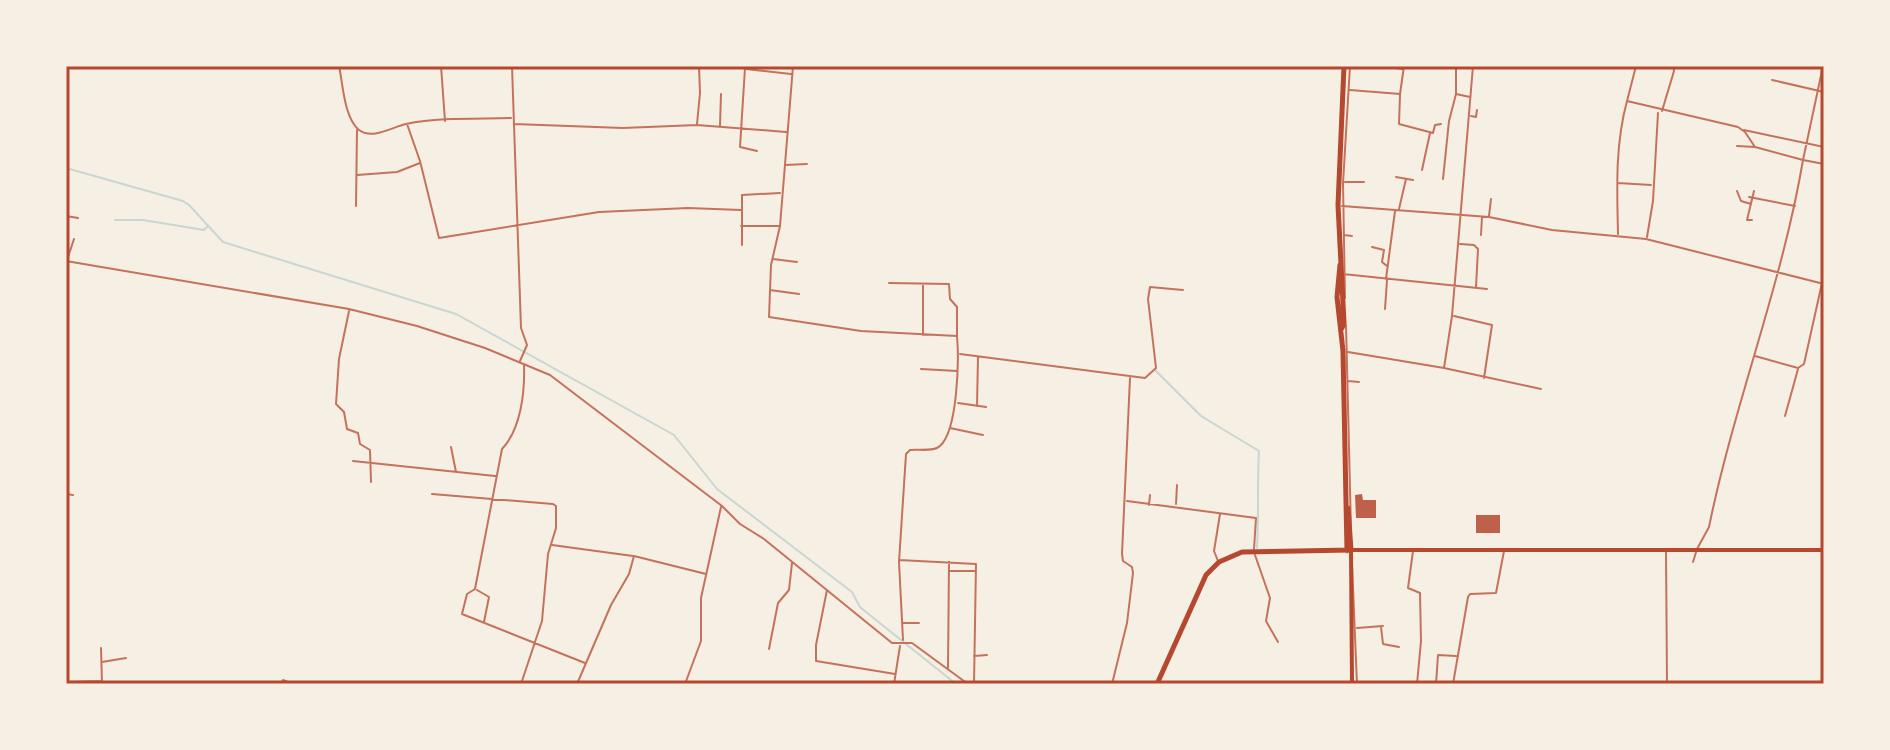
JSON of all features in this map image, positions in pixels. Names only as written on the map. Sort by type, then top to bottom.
[{"type":"highway","points":[[1348,66],[1337,290],[1338,323],[1345,351],[1349,550]]},
{"type":"highway","points":[[1340,265],[1344,323],[1341,329]]},
{"type":"highway","points":[[1348,508],[1349,550]]},
{"type":"highway","points":[[1157,684],[1201,585],[1219,562],[1235,554],[1254,551],[1349,550]]},
{"type":"main road","points":[[1355,683],[1349,550],[1824,550]]},
{"type":"street","points":[[339,66],[348,109],[357,128],[356,206]]},
{"type":"street","points":[[441,66],[445,121]]},
{"type":"street","points":[[512,66],[521,328],[526,349],[522,362],[523,385],[514,434],[502,449],[495,498],[475,589],[467,594],[462,614],[585,663]]},
{"type":"street","points":[[697,125],[699,66]]},
{"type":"street","points":[[734,66],[792,74]]},
{"type":"street","points":[[793,66],[780,226],[772,259],[768,313],[772,318],[861,331],[957,336]]},
{"type":"street","points":[[1348,66],[1359,66]]},
{"type":"street","points":[[1380,66],[1404,68],[1398,123],[1434,132],[1435,125],[1441,124]]},
{"type":"street","points":[[1443,179],[1449,121],[1456,94],[1456,66]]},
{"type":"street","points":[[1444,368],[1459,244],[1473,66]]},
{"type":"street","points":[[1618,235],[1620,130],[1636,66]]},
{"type":"street","points":[[1646,239],[1653,201],[1660,111],[1673,66]]},
{"type":"street","points":[[1693,562],[1709,527],[1795,206],[1823,66]]},
{"type":"street","points":[[745,69],[740,147],[757,151]]},
{"type":"street","points":[[1772,80],[1824,92]]},
{"type":"street","points":[[1345,90],[1400,94]]},
{"type":"street","points":[[720,127],[721,94]]},
{"type":"street","points":[[1456,94],[1471,97]]},
{"type":"street","points":[[1627,101],[1824,147]]},
{"type":"street","points":[[1470,116],[1476,117],[1477,110]]},
{"type":"street","points":[[357,128],[373,134],[407,124],[513,118]]},
{"type":"street","points":[[407,124],[438,237],[592,212],[688,208],[741,210]]},
{"type":"street","points":[[513,124],[623,128],[697,125],[786,132]]},
{"type":"street","points":[[1743,129],[1755,147]]},
{"type":"street","points":[[1422,170],[1431,131]]},
{"type":"street","points":[[1737,146],[1755,147],[1824,164]]},
{"type":"street","points":[[356,175],[397,172],[420,163]]},
{"type":"street","points":[[783,165],[807,164]]},
{"type":"street","points":[[1396,177],[1413,180]]},
{"type":"street","points":[[1385,309],[1387,266],[1406,179]]},
{"type":"street","points":[[1341,183],[1364,182]]},
{"type":"street","points":[[1617,183],[1652,185]]},
{"type":"street","points":[[1737,191],[1741,201],[1751,204]]},
{"type":"street","points":[[1752,220],[1747,220],[1754,191]]},
{"type":"street","points":[[742,245],[743,194],[781,193]]},
{"type":"street","points":[[1751,198],[1795,206]]},
{"type":"street","points":[[1489,217],[1491,199]]},
{"type":"street","points":[[1341,206],[1489,217],[1552,230],[1646,239],[1823,284]]},
{"type":"street","points":[[66,216],[78,218]]},
{"type":"street","points":[[1481,235],[1482,217]]},
{"type":"street","points":[[741,226],[780,226]]},
{"type":"street","points":[[1352,236],[1341,235],[1345,351],[1541,389]]},
{"type":"street","points":[[74,239],[66,261],[349,309],[417,326],[522,362],[555,379],[722,506],[740,524],[793,562],[892,643],[908,642],[918,647],[968,684]]},
{"type":"street","points":[[1459,244],[1474,245],[1478,249],[1476,287]]},
{"type":"street","points":[[1372,247],[1384,250],[1383,264],[1387,266]]},
{"type":"street","points":[[772,259],[797,262]]},
{"type":"street","points":[[1343,274],[1487,289]]},
{"type":"street","points":[[1785,416],[1798,368],[1804,364],[1824,274]]},
{"type":"street","points":[[889,283],[949,284],[950,299],[957,307],[959,354],[956,403],[944,442],[939,447],[910,450],[906,454],[899,560],[901,642],[894,684]]},
{"type":"street","points":[[923,284],[923,335]]},
{"type":"street","points":[[959,354],[1145,378],[1156,368],[1148,299],[1150,287],[1183,290]]},
{"type":"street","points":[[769,289],[799,294]]},
{"type":"street","points":[[349,309],[337,369],[336,404],[344,412],[347,429],[358,433],[360,444],[370,450],[371,482]]},
{"type":"street","points":[[1452,316],[1492,325],[1484,378]]},
{"type":"street","points":[[1754,355],[1798,368]]},
{"type":"street","points":[[977,406],[978,356]]},
{"type":"street","points":[[921,369],[958,371]]},
{"type":"street","points":[[1112,684],[1127,623],[1133,573],[1132,567],[1122,559],[1130,378]]},
{"type":"street","points":[[1350,531],[1353,527],[1346,381],[1359,382]]},
{"type":"street","points":[[956,403],[986,407]]},
{"type":"street","points":[[949,427],[983,435]]},
{"type":"street","points":[[451,447],[456,473]]},
{"type":"street","points":[[353,461],[496,476]]},
{"type":"street","points":[[1176,506],[1177,485]]},
{"type":"street","points":[[66,494],[73,495]]},
{"type":"street","points":[[432,494],[555,505],[556,528],[551,545],[544,610],[521,684]]},
{"type":"street","points":[[1149,505],[1150,495]]},
{"type":"street","points":[[1126,501],[1257,519],[1254,551],[1270,598],[1266,621],[1278,642]]},
{"type":"street","points":[[685,684],[701,641],[701,598],[722,506]]},
{"type":"street","points":[[1219,562],[1214,551],[1220,513]]},
{"type":"street","points":[[551,545],[634,556],[706,574]]},
{"type":"street","points":[[1413,550],[1408,588],[1420,593],[1421,611],[1417,684]]},
{"type":"street","points":[[1453,684],[1468,597],[1470,594],[1496,593],[1504,550]]},
{"type":"street","points":[[1666,550],[1667,684]]},
{"type":"street","points":[[577,684],[612,604],[630,573],[634,556]]},
{"type":"street","points":[[899,560],[975,563],[974,684]]},
{"type":"street","points":[[948,669],[949,561]]},
{"type":"street","points":[[769,649],[778,603],[789,590],[793,562]]},
{"type":"street","points":[[949,571],[976,571]]},
{"type":"street","points":[[475,589],[489,597],[484,623]]},
{"type":"street","points":[[827,590],[816,645],[816,661],[895,674]]},
{"type":"street","points":[[901,623],[919,623]]},
{"type":"street","points":[[1354,628],[1382,626],[1383,644],[1399,647]]},
{"type":"street","points":[[66,682],[102,682],[101,648]]},
{"type":"street","points":[[973,656],[987,655]]},
{"type":"street","points":[[1436,684],[1438,655],[1457,656]]},
{"type":"street","points":[[101,663],[126,658]]},
{"type":"street","points":[[281,684],[284,680],[293,684]]},
{"type":"building","points":[[1362,494],[1363,500],[1376,500],[1376,518],[1356,518],[1355,495]]},
{"type":"building","points":[[1476,515],[1500,515],[1500,533],[1476,533]]},
{"type":"waterway","points":[[66,168],[183,201],[223,242],[456,314],[674,435],[717,489],[852,592],[860,607],[956,684]]},
{"type":"waterway","points":[[115,220],[143,220],[204,230],[208,226]]},
{"type":"waterway","points":[[1155,370],[1201,416],[1259,451],[1257,548]]}]
